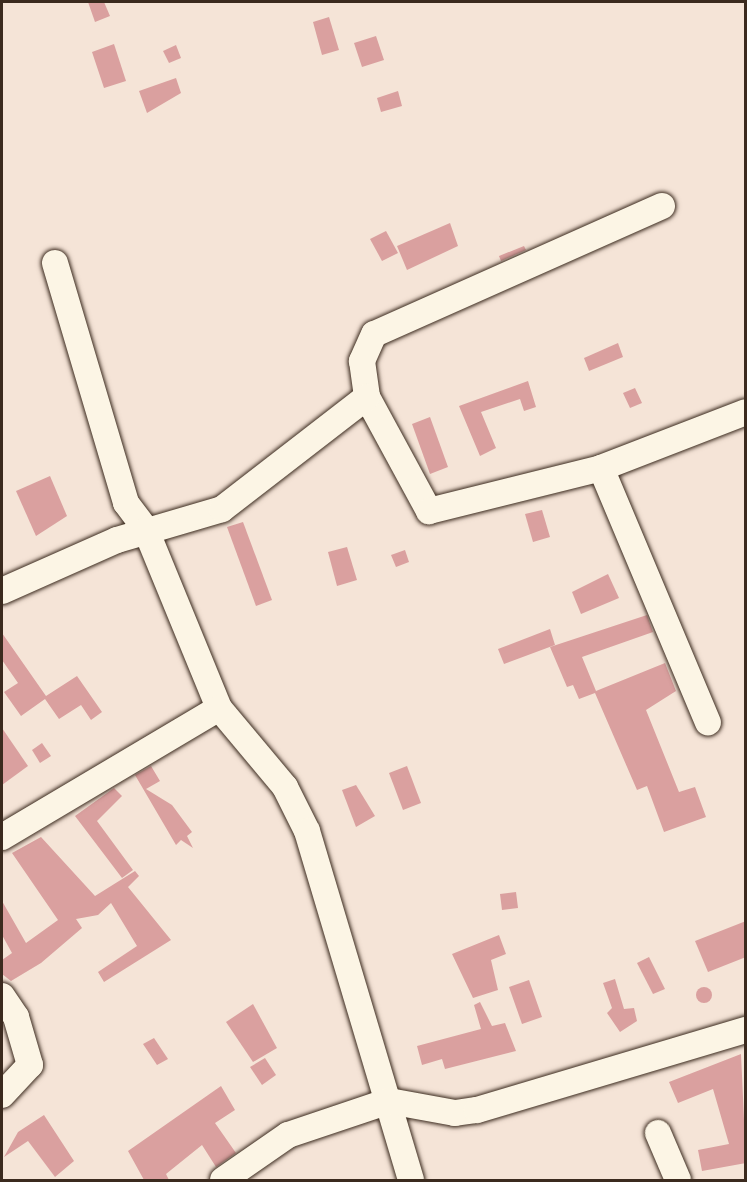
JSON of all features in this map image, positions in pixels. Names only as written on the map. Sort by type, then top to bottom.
[{"type":"street","points":[[662,206],[374,334],[362,361],[367,397],[429,511],[601,468],[746,412]]},
{"type":"street","points":[[55,263],[126,504],[146,530],[219,708],[285,787],[307,831],[411,1180]]},
{"type":"street","points":[[2,591],[64,560],[146,530],[222,509],[367,397]]},
{"type":"street","points":[[601,468],[708,722]]},
{"type":"street","points":[[2,837],[219,708]]},
{"type":"street","points":[[2,996],[16,1017],[30,1065],[2,1095]]},
{"type":"street","points":[[223,1180],[288,1135],[389,1101],[455,1113],[477,1110],[746,1030]]},
{"type":"street","points":[[658,1133],[678,1180]]},
{"type":"building","points":[[88,2],[104,2],[110,16],[95,22]]},
{"type":"building","points":[[329,17],[339,50],[322,55],[313,22]]},
{"type":"building","points":[[376,36],[384,60],[362,67],[354,43]]},
{"type":"building","points":[[114,44],[126,81],[104,88],[92,52]]},
{"type":"building","points":[[176,45],[181,58],[169,63],[163,51]]},
{"type":"building","points":[[176,78],[181,93],[147,113],[139,91]]},
{"type":"building","points":[[398,91],[402,106],[381,112],[377,98]]},
{"type":"building","points":[[450,223],[458,246],[407,270],[397,246]]},
{"type":"building","points":[[386,231],[398,253],[382,261],[370,239]]},
{"type":"building","points":[[524,246],[526,250],[501,261],[499,256]]},
{"type":"building","points":[[618,343],[623,357],[589,371],[584,358]]},
{"type":"building","points":[[528,381],[536,407],[524,411],[520,399],[481,412],[496,448],[480,456],[459,406]]},
{"type":"building","points":[[635,388],[642,403],[630,408],[623,393]]},
{"type":"building","points":[[430,417],[448,467],[430,474],[412,424]]},
{"type":"building","points":[[50,476],[67,516],[36,536],[16,491]]},
{"type":"building","points":[[542,510],[550,537],[533,542],[525,514]]},
{"type":"building","points":[[243,522],[272,600],[256,606],[227,527]]},
{"type":"building","points":[[347,547],[357,580],[337,586],[328,552]]},
{"type":"building","points":[[405,550],[409,562],[396,567],[391,555]]},
{"type":"building","points":[[608,574],[619,598],[581,614],[572,592]]},
{"type":"building","points":[[647,615],[653,632],[582,657],[596,691],[665,663],[676,691],[646,710],[679,792],[695,787],[706,817],[664,832],[647,786],[637,790],[595,693],[579,699],[573,685],[567,687],[550,647]]},
{"type":"building","points":[[550,629],[555,645],[504,664],[498,649]]},
{"type":"building","points":[[2,633],[46,696],[77,676],[102,712],[91,720],[81,705],[59,719],[45,699],[21,716],[4,692],[18,683],[2,660]]},
{"type":"building","points":[[2,728],[28,766],[2,785]]},
{"type":"building","points":[[42,743],[51,756],[40,763],[32,750]]},
{"type":"building","points":[[151,766],[160,781],[146,789],[172,805],[192,832],[187,836],[193,848],[181,840],[176,845],[135,775]]},
{"type":"building","points":[[407,766],[421,803],[403,810],[389,773]]},
{"type":"building","points":[[356,785],[375,816],[356,827],[342,790]]},
{"type":"building","points":[[114,788],[122,796],[97,821],[133,870],[122,878],[75,816]]},
{"type":"building","points":[[41,837],[95,896],[135,871],[139,876],[128,887],[171,940],[104,982],[98,972],[137,946],[111,903],[98,915],[76,919],[82,928],[41,963],[11,981],[2,974],[2,960],[12,953],[2,935],[2,901],[26,943],[58,920],[12,853]]},
{"type":"building","points":[[516,892],[518,908],[502,910],[500,894]]},
{"type":"building","points":[[746,921],[746,957],[708,972],[695,941]]},
{"type":"building","points":[[499,935],[506,954],[491,960],[498,990],[473,998],[452,954]]},
{"type":"building","points":[[649,957],[665,989],[653,994],[637,963]]},
{"type":"building","points":[[615,979],[624,1009],[634,1008],[637,1021],[620,1032],[607,1013],[612,1008],[603,983]]},
{"type":"building","points":[[529,980],[542,1017],[522,1024],[509,987]]},
{"type":"building","points":[[701,987],[707,987],[712,995],[710,1001],[701,1003],[696,998],[696,992]]},
{"type":"building","points":[[480,1002],[492,1026],[505,1023],[516,1051],[445,1069],[442,1059],[422,1065],[417,1046],[481,1029],[474,1005]]},
{"type":"building","points":[[253,1004],[277,1048],[253,1062],[226,1022]]},
{"type":"building","points":[[154,1038],[168,1059],[157,1065],[143,1044]]},
{"type":"building","points":[[741,1054],[746,1163],[702,1171],[698,1150],[729,1144],[713,1089],[678,1103],[669,1082]]},
{"type":"building","points":[[265,1058],[276,1075],[262,1085],[250,1067]]},
{"type":"building","points":[[221,1086],[235,1110],[215,1123],[236,1153],[216,1167],[202,1145],[166,1174],[169,1180],[144,1180],[128,1151]]},
{"type":"building","points":[[44,1115],[74,1161],[55,1177],[28,1141],[4,1157],[18,1132]]}]
